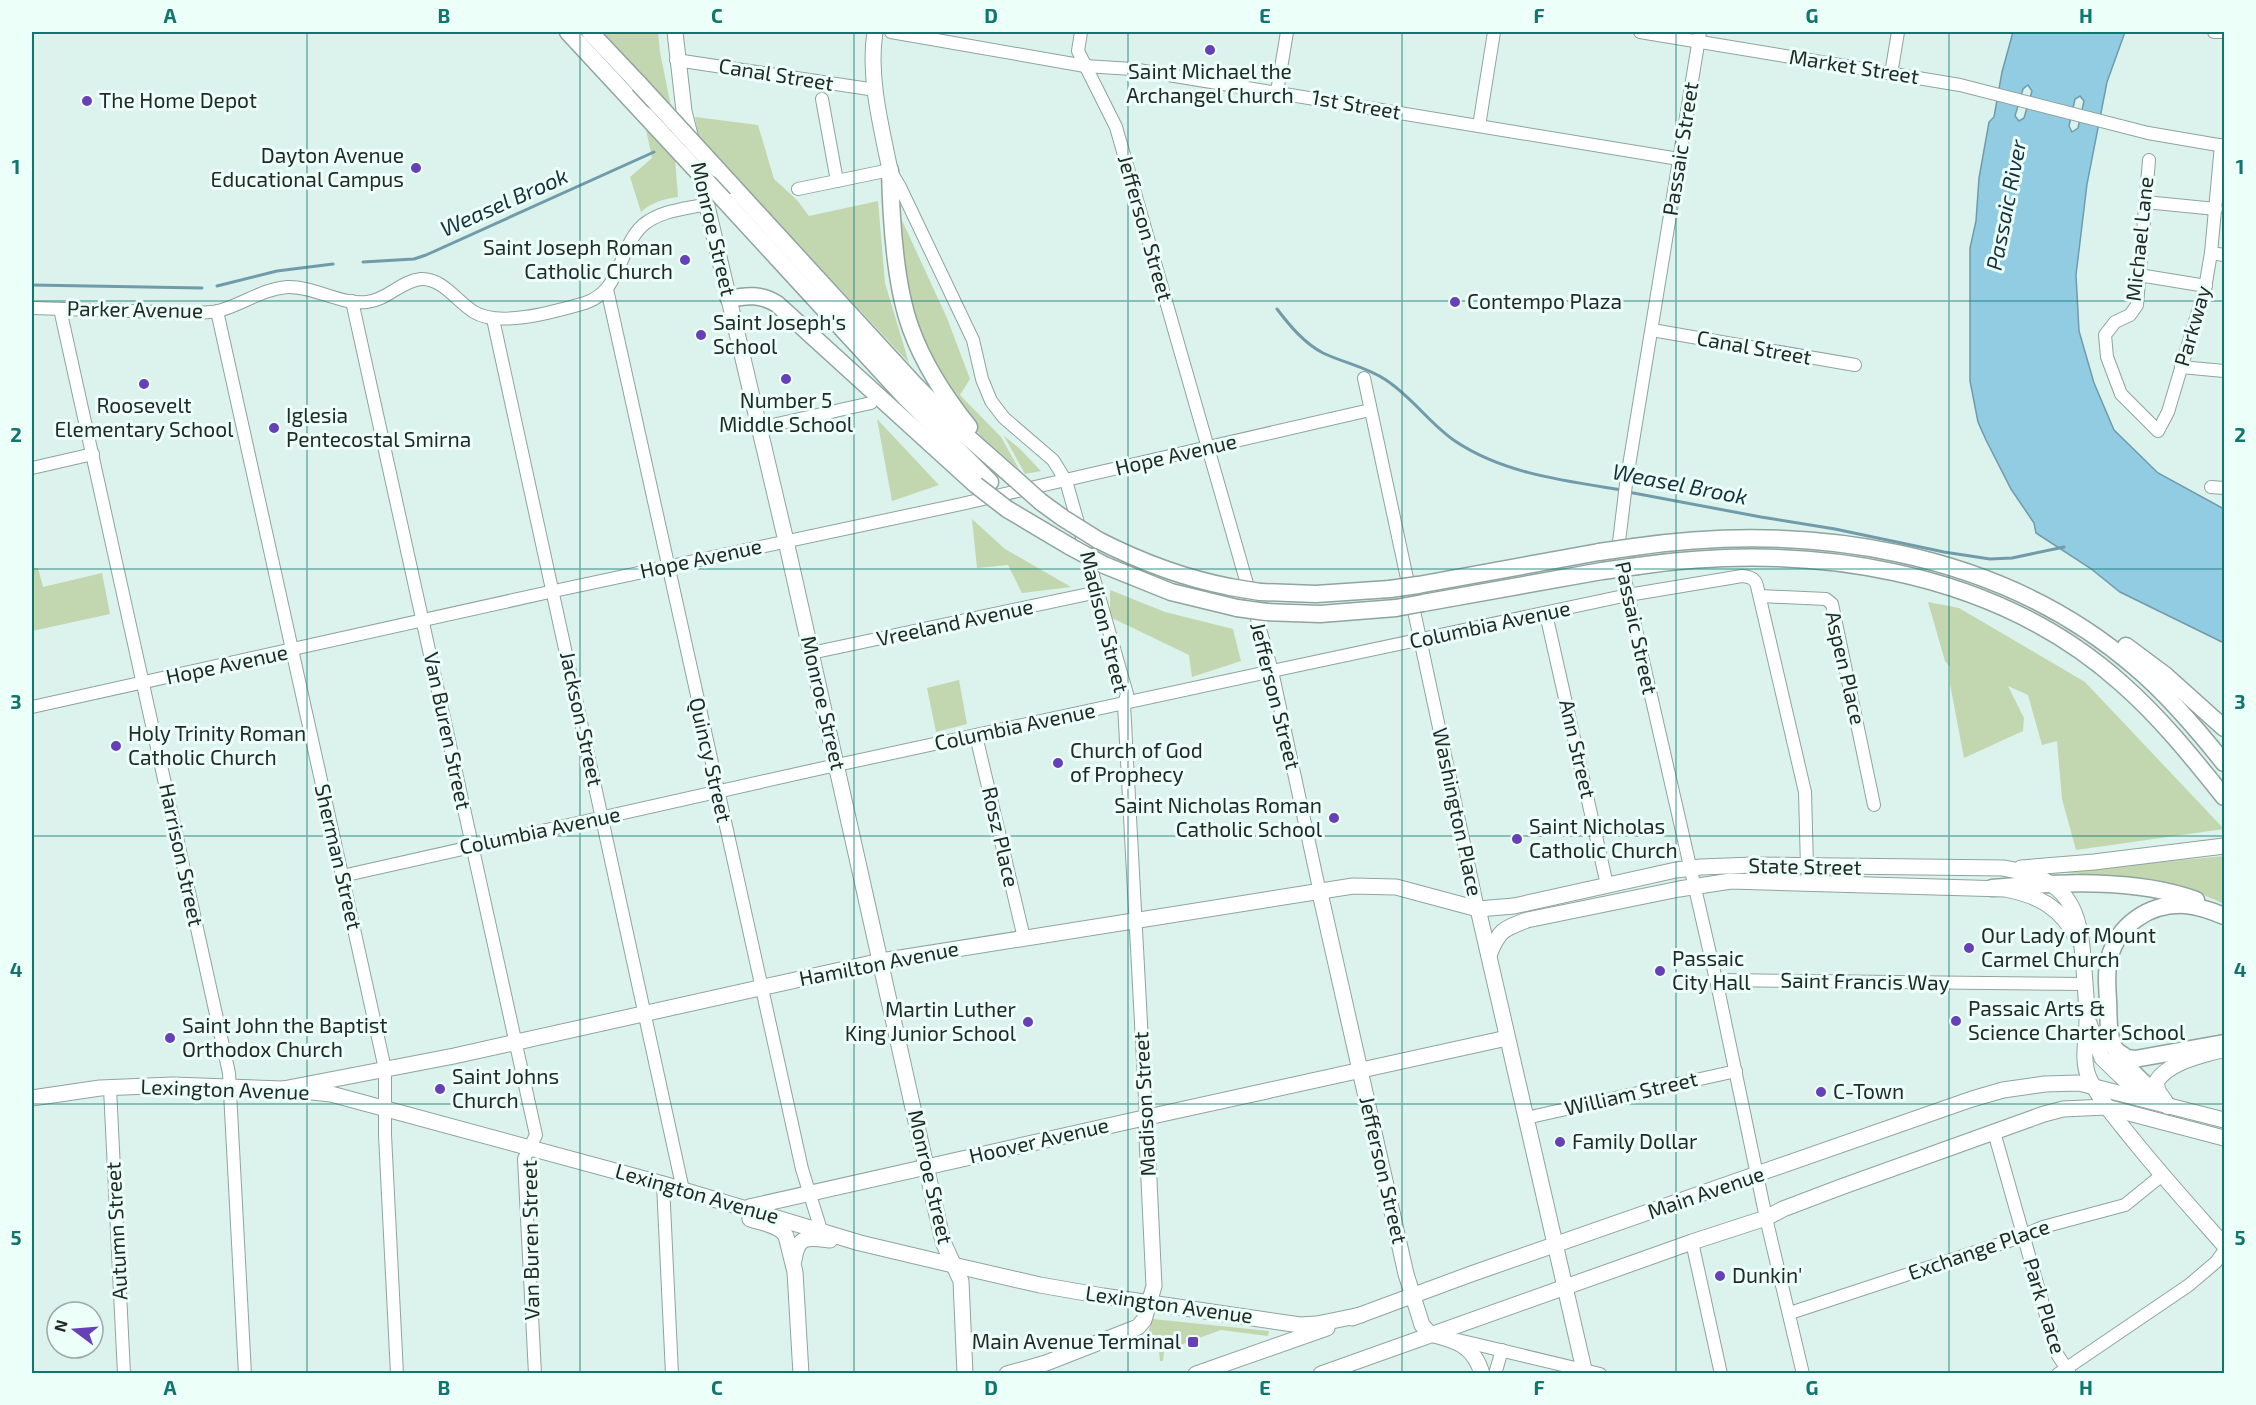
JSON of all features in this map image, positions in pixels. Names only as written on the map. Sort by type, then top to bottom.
[{"type":"highway","points":[[568,32],[645,115],[716,202],[904,396],[983,484]]},
{"type":"highway","points":[[590,32],[939,409],[987,456],[1063,518],[1098,540],[1159,568],[1194,579],[1260,592],[1316,594],[1390,589],[1599,552],[1733,538],[1813,540],[1893,552],[2014,586],[2049,599],[2097,625],[2164,675],[2224,728]]},
{"type":"highway","points":[[890,170],[901,291],[910,328],[947,398],[1012,477]]},
{"type":"highway","points":[[729,299],[760,296],[777,304],[1012,507],[1071,547],[1104,565],[1171,592],[1237,608],[1266,612],[1320,614],[1396,608],[1602,571],[1733,557],[1811,559],[1888,571],[1938,584],[1988,602],[2058,637],[2120,682],[2182,745],[2224,797]]},
{"type":"highway","points":[[1970,574],[2045,606],[2113,650],[2134,666],[2174,704],[2224,763]]},
{"type":"highway","points":[[1992,888],[2051,884],[2123,885],[2157,889],[2192,898],[2224,914]]},
{"type":"highway","points":[[2168,1106],[2136,1075],[2115,1050],[2110,1033],[2107,971],[2113,948],[2125,929],[2142,915],[2163,906],[2197,907],[2224,914]]},
{"type":"highway","points":[[2115,1050],[2121,1055],[2135,1059],[2224,1043]]},
{"type":"main road","name":"Monroe Street","points":[[675,32],[676,60],[684,111],[716,202],[729,299],[837,765],[943,1242],[961,1282],[965,1374]]},
{"type":"main road","name":"Madison Street","points":[[875,32],[873,45],[876,90],[890,170]]},
{"type":"main road","points":[[2003,868],[2094,862],[2224,846]]},
{"type":"main road","name":"State Street","points":[[1478,909],[1514,906],[1690,868],[1743,866],[2003,868],[2029,873],[2051,884],[2077,915],[2082,941],[2087,1019],[2084,1061],[2094,1087],[2106,1107],[2224,1245]]},
{"type":"main road","name":"State Street","points":[[1489,955],[1496,936],[1509,926],[1527,920],[1694,886],[1731,881],[1992,888],[2029,894],[2060,912],[2074,932],[2083,956]]},
{"type":"main road","name":"Hamilton Avenue","points":[[283,1089],[515,1042],[881,961],[1353,886],[1396,887],[1478,909]]},
{"type":"main road","name":"Jefferson Street","points":[[1320,893],[1412,1296],[1422,1325],[1430,1334]]},
{"type":"main road","name":"Washington Place","points":[[1478,909],[1585,1372]]},
{"type":"main road","name":"State Street","points":[[2087,1019],[2102,1058],[2111,1068],[2129,1084],[2168,1106]]},
{"type":"main road","name":"Hoover Avenue","points":[[746,1208],[1507,1038]]},
{"type":"main road","points":[[2168,1106],[2158,1091],[2156,1082],[2162,1073],[2173,1066],[2224,1049]]},
{"type":"main road","name":"Main Avenue","points":[[1196,1374],[1555,1245],[2003,1090],[2045,1084],[2079,1083],[2224,1120]]},
{"type":"main road","name":"Lexington Avenue","points":[[32,1098],[110,1088],[173,1085],[283,1089],[332,1094],[663,1184],[880,1248],[1040,1286],[1150,1304],[1300,1324],[1317,1324],[1361,1315]]},
{"type":"main road","name":"Main Avenue","points":[[1321,1374],[1564,1286],[1766,1218],[1783,1209],[1842,1187],[2058,1110],[2106,1107],[2224,1138]]},
{"type":"main road","name":"Madison Street","points":[[1007,1374],[1047,1363],[1138,1327],[1144,1320],[1154,1286],[1146,1117]]},
{"type":"main road","points":[[728,1204],[742,1216],[784,1232],[795,1272]]},
{"type":"main road","points":[[801,1374],[795,1272],[797,1246],[806,1238],[827,1239],[880,1248]]},
{"type":"main road","points":[[1430,1334],[1457,1340],[1473,1356],[1482,1374]]},
{"type":"street","name":"1st Street","points":[[891,32],[1085,66],[1132,69],[1680,159]]},
{"type":"street","name":"Jefferson Street","points":[[1081,32],[1078,51],[1116,128],[1272,671],[1320,893]]},
{"type":"street","points":[[1277,92],[1287,32]]},
{"type":"street","points":[[1479,126],[1494,32]]},
{"type":"street","name":"Market Street","points":[[1640,32],[1699,36],[1891,74],[1960,85],[2174,139],[2223,146]]},
{"type":"street","points":[[1891,74],[1898,32]]},
{"type":"street","points":[[2214,32],[2224,32]]},
{"type":"street","name":"Passaic Street","points":[[1699,36],[1626,484],[1619,542],[1628,595],[1716,980],[1766,1218],[1803,1374]]},
{"type":"street","name":"Canal Street","points":[[676,60],[876,90]]},
{"type":"street","points":[[822,99],[837,181]]},
{"type":"street","name":"Parkway","points":[[2158,431],[2168,412],[2206,286],[2223,146]]},
{"type":"street","name":"Michael Lane","points":[[2149,160],[2137,305],[2130,315],[2115,322],[2105,335],[2107,357],[2121,394],[2158,431]]},
{"type":"street","points":[[798,189],[890,170]]},
{"type":"street","name":"Madison Street","points":[[890,170],[906,198],[973,340],[984,385],[991,401],[1004,418],[1044,451],[1066,481],[1127,694],[1124,704],[1146,1117]]},
{"type":"street","points":[[607,289],[635,234],[642,227],[665,213],[716,202]]},
{"type":"street","points":[[2145,202],[2216,209]]},
{"type":"street","points":[[2211,253],[2224,255]]},
{"type":"street","points":[[2139,275],[2206,286]]},
{"type":"street","name":"Parker Avenue","points":[[32,308],[191,313],[217,311],[266,291],[288,287],[309,289],[352,301],[368,302],[410,282],[431,280],[475,313],[493,319],[520,318],[582,303],[607,289]]},
{"type":"street","name":"Quincy Street","points":[[607,289],[802,1169],[821,1230]]},
{"type":"street","name":"Van Buren Street","points":[[352,301],[536,1135],[524,1159],[535,1374]]},
{"type":"street","name":"Harrison Street","points":[[60,309],[219,1027],[230,1087],[245,1374]]},
{"type":"street","name":"Sherman Street","points":[[217,311],[385,1069],[385,1135],[398,1374]]},
{"type":"street","name":"Jackson Street","points":[[493,319],[684,1190]]},
{"type":"street","name":"Canal Street","points":[[1652,330],[1855,365]]},
{"type":"street","points":[[2181,368],[2224,371]]},
{"type":"street","name":"Washington Place","points":[[1364,378],[1478,909]]},
{"type":"street","points":[[759,428],[871,403]]},
{"type":"street","name":"Hope Avenue","points":[[32,707],[554,591],[1066,481],[1370,410]]},
{"type":"street","points":[[32,468],[93,454]]},
{"type":"street","points":[[2211,487],[2224,488]]},
{"type":"street","name":"Columbia Avenue","points":[[342,876],[837,765],[1272,671],[1628,595],[1742,576],[1756,581],[1805,792],[1807,867]]},
{"type":"street","name":"Vreeland Avenue","points":[[811,653],[1098,592]]},
{"type":"street","name":"Aspen Place","points":[[1760,596],[1826,598],[1832,604],[1874,805]]},
{"type":"street","name":"Ann Street","points":[[1546,614],[1607,885]]},
{"type":"street","name":"Rosz Place","points":[[976,736],[1024,938]]},
{"type":"street","name":"Saint Francis Way","points":[[1716,980],[2085,984]]},
{"type":"street","name":"William Street","points":[[1526,1118],[1736,1071]]},
{"type":"street","name":"Autumn Street","points":[[110,1088],[124,1374]]},
{"type":"street","name":"Park Place","points":[[1994,1132],[2056,1354],[2065,1372]]},
{"type":"street","name":"Exchange Place","points":[[1790,1313],[2009,1242],[2043,1227],[2125,1205],[2162,1175]]},
{"type":"street","points":[[663,1184],[672,1374]]},
{"type":"street","points":[[1692,1242],[1721,1374]]},
{"type":"street","points":[[2065,1372],[2189,1285],[2216,1263],[2224,1251]]},
{"type":"street","points":[[1457,1340],[1600,1374]]},
{"type":"street","points":[[1495,1374],[1502,1350]]},
{"type":"green space","points":[[599,32],[658,32],[671,107],[678,197],[658,202],[641,212],[630,177],[652,158],[634,72]]},
{"type":"green space","points":[[695,117],[758,125],[774,179],[797,200],[809,216],[878,201],[885,283],[909,363],[698,137]]},
{"type":"green space","points":[[894,203],[947,318],[970,379],[960,395],[1001,437],[1019,469],[981,436],[954,403],[913,324]]},
{"type":"green space","points":[[877,419],[939,485],[892,501]]},
{"type":"green space","points":[[1004,436],[1019,448],[1041,471],[1025,474]]},
{"type":"green space","points":[[972,519],[1005,549],[1071,587],[1022,593],[1008,565],[977,568]]},
{"type":"green space","points":[[32,568],[38,568],[43,587],[102,573],[110,614],[32,631]]},
{"type":"green space","points":[[1110,590],[1165,612],[1233,629],[1241,661],[1192,677],[1189,655],[1110,617]]},
{"type":"green space","points":[[1928,602],[1959,608],[2085,682],[2224,829],[2076,850],[2062,799],[2057,741],[2042,745],[2028,695],[2008,686],[2024,718],[2023,731],[1964,758],[1950,684],[1950,667],[1945,661]]},
{"type":"green space","points":[[959,680],[967,724],[936,732],[927,688]]},
{"type":"green space","points":[[2224,856],[2224,904],[2184,889],[2142,880],[2056,872]]},
{"type":"green space","points":[[1153,1319],[1269,1331],[1268,1336],[1221,1330],[1164,1351],[1163,1361],[1160,1361],[1158,1342],[1149,1338],[1149,1329]]},
{"type":"water","name":"Passaic River","points":[[2013,32],[2125,32],[2107,82],[2087,184],[2076,275],[2079,331],[2094,383],[2114,430],[2158,473],[2224,509],[2224,643],[2120,592],[2090,568],[2036,533],[2034,523],[2011,489],[1978,422],[1970,381],[1970,248],[1976,221],[1979,178],[1989,122],[1994,117],[2002,72]],"holes":[[[2028,85],[2032,91],[2024,118],[2019,121],[2015,116],[2023,89]],[[2080,96],[2084,101],[2078,128],[2072,132],[2069,126],[2075,99]]]},
{"type":"waterway","name":"Weasel Brook","points":[[363,262],[414,259],[426,255],[654,152]]},
{"type":"waterway","name":"Weasel Brook","points":[[217,286],[277,271],[333,264]]},
{"type":"waterway","name":"Weasel Brook","points":[[32,285],[202,288]]},
{"type":"waterway","name":"Weasel Brook","points":[[1277,309],[1292,328],[1310,344],[1323,353],[1386,380],[1404,394],[1437,427],[1474,452],[1515,469],[1622,490]]},
{"type":"waterway","name":"Weasel Brook","points":[[1628,492],[1990,559],[2012,558],[2064,547]]},
{"type":"place","name":"Saint Michael the Archangel Church","points":[[1210,50]]},
{"type":"place","name":"The Home Depot","points":[[87,101]]},
{"type":"place","name":"Dayton Avenue Educational Campus","points":[[416,168]]},
{"type":"place","name":"Saint Joseph Roman Catholic Church","points":[[685,260]]},
{"type":"place","name":"Contempo Plaza","points":[[1455,302]]},
{"type":"place","name":"Saint Joseph's School","points":[[701,335]]},
{"type":"place","name":"Number 5 Middle School","points":[[786,379]]},
{"type":"place","name":"Roosevelt Elementary School","points":[[144,384]]},
{"type":"place","name":"Iglesia Pentecostal Smirna","points":[[274,428]]},
{"type":"place","name":"Holy Trinity Roman Catholic Church","points":[[116,746]]},
{"type":"place","name":"Church of God of Prophecy","points":[[1058,763]]},
{"type":"place","name":"Saint Nicholas Roman Catholic School","points":[[1334,818]]},
{"type":"place","name":"Saint Nicholas Catholic Church","points":[[1517,839]]},
{"type":"place","name":"Our Lady of Mount Carmel Church","points":[[1969,948]]},
{"type":"place","name":"Passaic City Hall","points":[[1660,971]]},
{"type":"place","name":"Passaic Arts & Science Charter School","points":[[1956,1021]]},
{"type":"place","name":"Martin Luther King Junior School","points":[[1028,1022]]},
{"type":"place","name":"Saint John the Baptist Orthodox Church","points":[[170,1038]]},
{"type":"place","name":"Saint Johns Church","points":[[440,1089]]},
{"type":"place","name":"C-Town","points":[[1821,1092]]},
{"type":"place","name":"Family Dollar","points":[[1560,1142]]},
{"type":"place","name":"Dunkin'","points":[[1720,1276]]},
{"type":"place","name":"Main Avenue Terminal","points":[[1193,1342]]}]
